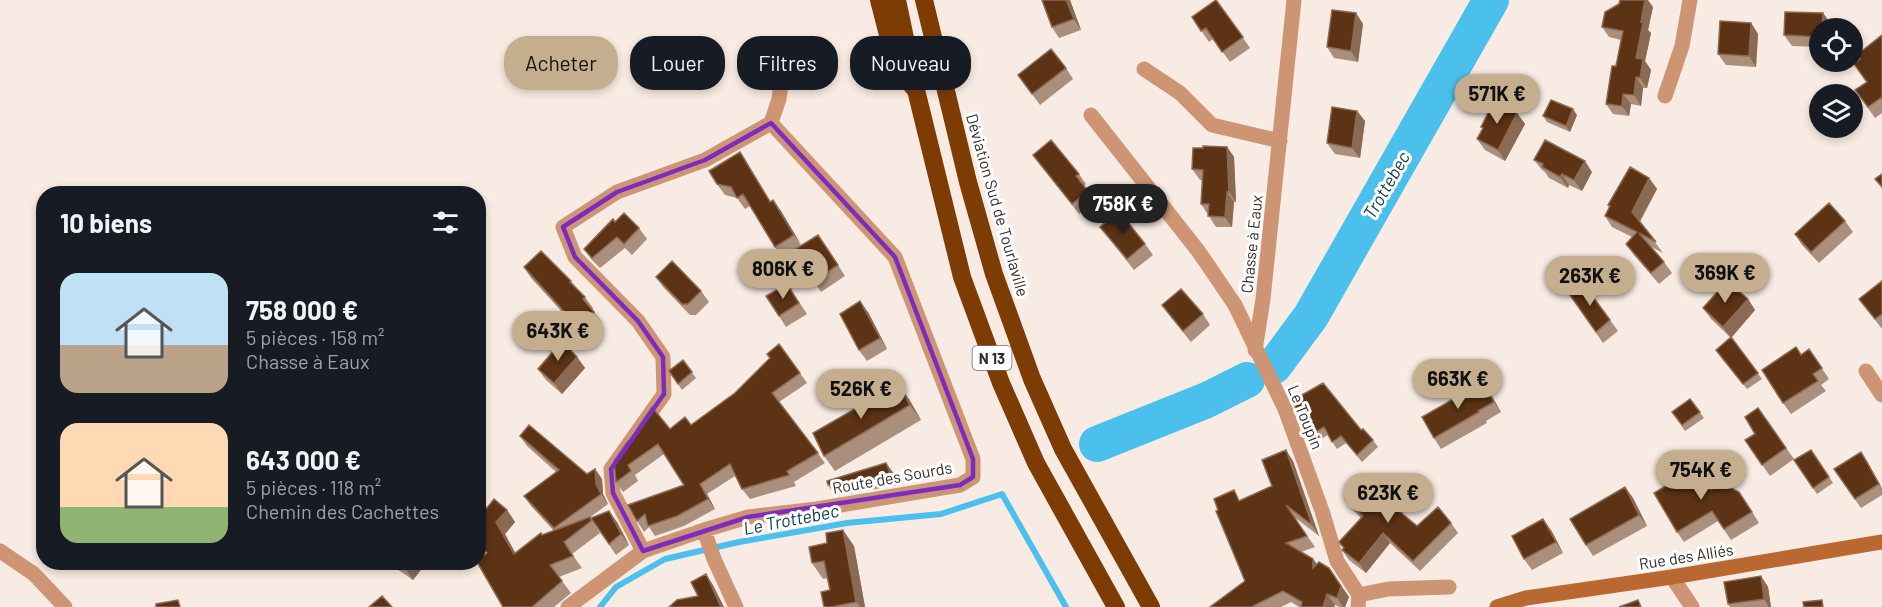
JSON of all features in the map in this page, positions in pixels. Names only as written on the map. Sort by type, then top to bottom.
[{"type":"highway","name":"N 13","points":[[879,0],[889,36]]},
{"type":"highway","name":"N 13","points":[[897,0],[905,36]]},
{"type":"highway","name":"Déviation Sud de Tourlaville","points":[[924,0],[994,274],[1032,379],[1064,449],[1151,607]]},
{"type":"highway","name":"N 13","points":[[916,90],[962,277],[1001,382],[1036,463],[1116,607]]},
{"type":"street","name":"Chasse à Eaux","points":[[1261,362],[1263,299],[1294,0]]},
{"type":"street","points":[[1665,96],[1682,46],[1690,0]]},
{"type":"street","points":[[1144,69],[1180,93],[1212,125],[1280,141]]},
{"type":"street","points":[[643,551],[613,493],[611,469],[664,394],[663,357],[638,321],[575,257],[563,227],[617,192],[705,160],[771,123],[780,90]]},
{"type":"street","name":"Chasse à Eaux","points":[[1091,115],[1199,252],[1235,305],[1261,362]]},
{"type":"street","name":"Route des Sourds","points":[[568,607],[643,551],[704,530],[748,517],[817,509],[960,485],[973,477],[973,459],[895,257],[771,123]]},
{"type":"street","name":"Le Toupin","points":[[1261,362],[1285,409],[1322,511],[1337,561],[1358,601]]},
{"type":"street","points":[[1866,371],[1882,395]]},
{"type":"street","points":[[704,530],[714,560],[736,607]]},
{"type":"street","name":"Rue des Alliés","points":[[1497,607],[1526,598],[1672,577],[1882,542]]},
{"type":"street","points":[[0,551],[34,574],[65,607]]},
{"type":"street","points":[[1672,577],[1692,607]]},
{"type":"street","points":[[1358,601],[1388,589],[1449,587]]},
{"type":"highlighted area","points":[[771,123],[895,257],[973,459],[973,477],[960,485],[748,517],[643,551],[613,493],[611,469],[664,394],[663,357],[638,321],[575,257],[563,227],[617,192],[705,160]]},
{"type":"building","points":[[1042,0],[1066,0],[1074,19],[1052,27]]},
{"type":"building","points":[[1216,0],[1243,37],[1222,52],[1206,28],[1201,31],[1192,17]]},
{"type":"building","points":[[1620,0],[1645,0],[1636,58],[1643,59],[1640,78],[1636,77],[1634,95],[1623,94],[1622,106],[1606,104],[1612,66],[1616,66],[1623,31],[1602,27],[1605,12],[1619,4]]},
{"type":"building","points":[[1332,10],[1356,13],[1351,51],[1327,47]]},
{"type":"building","points":[[1785,12],[1823,13],[1823,18],[1809,18],[1809,36],[1784,35]]},
{"type":"building","points":[[1720,21],[1751,23],[1749,56],[1718,54]]},
{"type":"building","points":[[1882,35],[1882,97],[1868,107],[1863,100],[1863,85],[1867,82],[1860,72],[1863,72],[1863,50]]},
{"type":"building","points":[[1051,49],[1066,68],[1032,94],[1018,75]]},
{"type":"building","points":[[1551,100],[1573,109],[1566,126],[1543,116]]},
{"type":"building","points":[[1494,101],[1517,113],[1498,150],[1477,139]]},
{"type":"building","points":[[1332,107],[1357,111],[1352,148],[1327,143]]},
{"type":"building","points":[[1051,140],[1079,174],[1076,176],[1088,191],[1072,204],[1033,155]]},
{"type":"building","points":[[1545,140],[1585,161],[1574,180],[1562,174],[1560,177],[1534,160]]},
{"type":"building","points":[[1203,146],[1227,147],[1229,192],[1227,192],[1225,217],[1208,216],[1209,204],[1201,204],[1203,170],[1192,169],[1193,148],[1203,148]]},
{"type":"building","points":[[740,152],[770,202],[773,200],[794,235],[775,247],[743,194],[737,198],[731,187],[717,184],[709,171]]},
{"type":"building","points":[[1630,167],[1649,178],[1632,212],[1656,242],[1639,233],[1664,262],[1651,273],[1626,244],[1637,232],[1605,216],[1610,206],[1608,205]]},
{"type":"building","points":[[1882,174],[1882,187],[1875,179]]},
{"type":"building","points":[[1829,203],[1845,221],[1811,252],[1795,234]]},
{"type":"building","points":[[1119,211],[1145,244],[1127,259],[1100,227]]},
{"type":"building","points":[[624,213],[639,228],[624,244],[617,237],[592,258],[584,249],[613,219],[615,222]]},
{"type":"building","points":[[818,235],[838,265],[813,281],[794,250]]},
{"type":"building","points":[[541,251],[585,297],[583,299],[594,312],[578,327],[524,267]]},
{"type":"building","points":[[672,261],[701,291],[688,304],[682,304],[656,277]]},
{"type":"building","points":[[1727,281],[1748,299],[1723,327],[1703,308]]},
{"type":"building","points":[[1882,281],[1882,314],[1875,319],[1859,299]]},
{"type":"building","points":[[1582,282],[1610,320],[1596,332],[1570,295]]},
{"type":"building","points":[[787,284],[799,303],[779,316],[766,296]]},
{"type":"building","points":[[1181,289],[1203,314],[1183,331],[1162,305]]},
{"type":"building","points":[[860,301],[880,338],[859,350],[840,314]]},
{"type":"building","points":[[1731,337],[1758,373],[1743,384],[1716,350]]},
{"type":"building","points":[[562,341],[577,357],[554,383],[538,369]]},
{"type":"building","points":[[779,344],[800,373],[772,393],[818,453],[787,471],[789,475],[742,489],[730,464],[700,484],[708,499],[677,516],[648,526],[645,514],[637,521],[628,505],[684,485],[658,444],[628,465],[631,471],[616,482],[614,461],[628,441],[639,432],[637,429],[652,407],[670,429],[685,417],[691,425],[735,393],[770,358],[767,354]]},
{"type":"building","points":[[1796,347],[1801,355],[1809,349],[1822,368],[1813,374],[1818,381],[1783,403],[1762,370]]},
{"type":"building","points":[[683,360],[692,372],[678,384],[669,371]]},
{"type":"building","points":[[1483,382],[1494,402],[1434,438],[1422,417]]},
{"type":"building","points":[[1323,383],[1361,430],[1363,429],[1373,440],[1357,455],[1341,436],[1332,442],[1324,427],[1305,438],[1293,400]]},
{"type":"building","points":[[898,384],[910,405],[824,456],[813,433]]},
{"type":"building","points":[[1690,399],[1700,412],[1682,425],[1672,412]]},
{"type":"building","points":[[1758,408],[1786,448],[1762,465],[1745,440],[1755,434],[1745,417]]},
{"type":"building","points":[[529,425],[587,474],[595,469],[596,484],[601,494],[554,528],[524,496],[559,470],[520,436]]},
{"type":"building","points":[[1286,450],[1312,525],[1286,505],[1307,536],[1286,543],[1313,559],[1313,568],[1319,562],[1329,568],[1341,586],[1337,598],[1327,594],[1323,607],[1301,607],[1302,602],[1283,591],[1254,607],[1210,607],[1245,581],[1216,511],[1218,510],[1214,499],[1234,490],[1239,501],[1272,486],[1262,460]]},
{"type":"building","points":[[1811,450],[1829,477],[1813,488],[1794,460]]},
{"type":"building","points":[[1861,452],[1879,484],[1855,499],[1834,469]]},
{"type":"building","points":[[886,463],[891,475],[828,485],[827,481]]},
{"type":"building","points":[[1697,467],[1711,490],[1721,483],[1739,492],[1752,512],[1724,529],[1712,511],[1677,532],[1654,493]]},
{"type":"building","points":[[1368,475],[1396,502],[1393,506],[1417,526],[1438,507],[1451,523],[1413,561],[1383,533],[1359,563],[1342,550],[1344,548],[1339,542],[1363,516],[1345,499]]},
{"type":"building","points":[[1625,487],[1639,515],[1586,545],[1570,519]]},
{"type":"building","points":[[494,499],[507,510],[496,522],[514,554],[541,533],[542,535],[590,517],[591,521],[564,542],[573,556],[550,565],[562,581],[532,607],[503,607],[482,570],[486,570],[487,508]]},
{"type":"building","points":[[609,511],[621,534],[609,544],[591,518]]},
{"type":"building","points":[[1543,519],[1556,542],[1524,559],[1512,536]]},
{"type":"building","points":[[843,530],[856,602],[824,607],[821,592],[830,590],[824,561],[812,563],[809,547],[827,543],[826,533]]},
{"type":"building","points":[[706,574],[721,607],[669,607],[677,600],[698,596],[691,582]]},
{"type":"building","points":[[1761,576],[1764,599],[1728,604],[1724,582]]},
{"type":"building","points":[[382,596],[392,607],[369,607]]},
{"type":"building","points":[[178,600],[180,607],[156,607],[156,604]]},
{"type":"building","points":[[1638,600],[1641,607],[1619,607]]},
{"type":"building","points":[[1822,600],[1823,607],[1804,607],[1803,602]]},
{"type":"waterway","name":"Trottebec","points":[[1274,366],[1311,316],[1491,0]]},
{"type":"waterway","name":"Trottebec","points":[[1097,444],[1207,400],[1247,380]]},
{"type":"waterway","name":"Le Trottebec","points":[[600,607],[616,587],[665,559],[739,542],[847,523],[941,514],[1002,494],[1066,607]]}]
